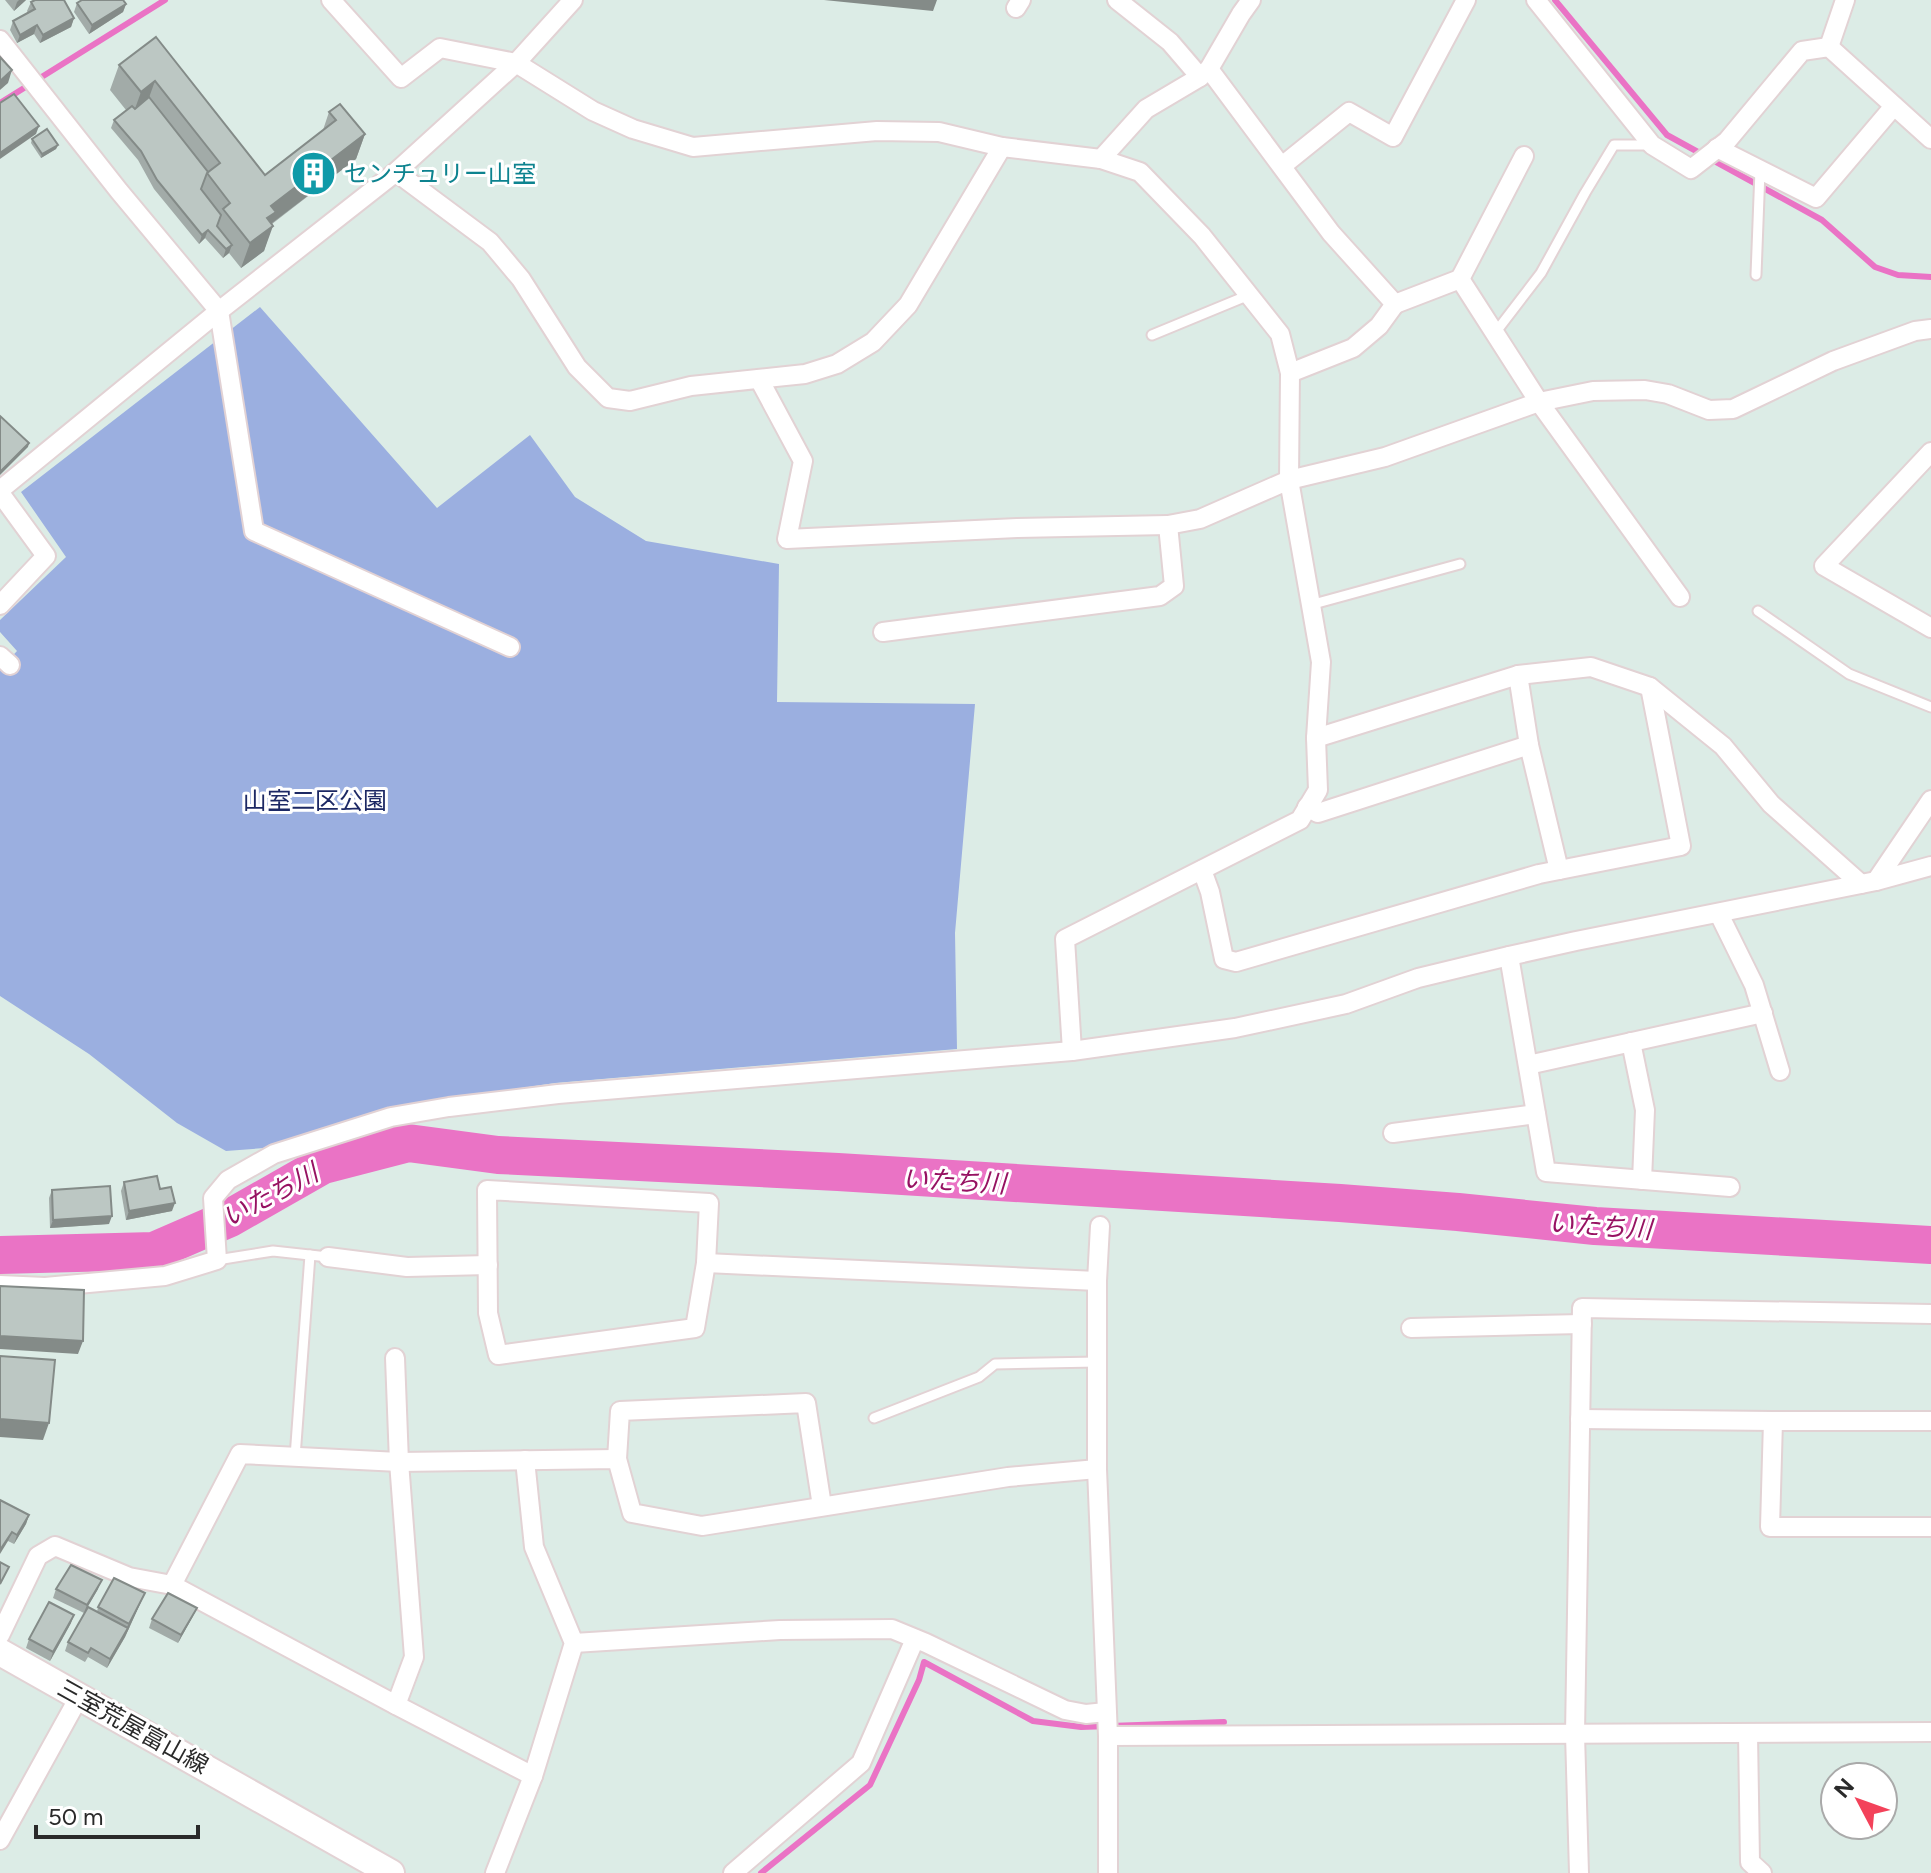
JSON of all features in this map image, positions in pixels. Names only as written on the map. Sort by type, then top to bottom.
[{"type":"main road","name":"三室荒屋富山線","points":[[0,1652],[391,1873]]},
{"type":"street","points":[[331,0],[401,78],[440,48],[516,63],[593,111],[633,129],[693,147],[877,131],[939,132],[1002,147],[1101,159],[1140,172],[1202,236],[1280,334],[1290,373],[1289,480],[1321,662],[1316,738],[1318,790],[1300,820],[1065,939],[1072,1051]]},
{"type":"street","points":[[0,605],[46,556],[0,492],[219,311],[396,172],[516,63],[573,0]]},
{"type":"street","points":[[1117,0],[1204,73],[1282,166],[1331,233],[1395,304]]},
{"type":"street","points":[[1101,159],[1146,109],[1204,73],[1251,0]]},
{"type":"street","points":[[1282,166],[1349,112],[1393,137],[1466,0]]},
{"type":"street","points":[[1536,0],[1652,145],[1691,169],[1727,141],[1802,51],[1829,47]]},
{"type":"street","points":[[1829,47],[1845,0]]},
{"type":"street","points":[[0,40],[219,311],[254,531],[510,647]]},
{"type":"street","points":[[1829,47],[1931,139]]},
{"type":"street","points":[[1717,148],[1816,198],[1894,106]]},
{"type":"street","points":[[396,172],[490,242],[521,279],[577,367],[608,398],[630,401],[691,386],[805,374],[837,364],[873,342],[908,305],[1002,147]]},
{"type":"street","points":[[1290,373],[1353,348],[1379,326],[1395,304],[1460,279],[1524,156]]},
{"type":"street","points":[[1460,279],[1539,402],[1680,597]]},
{"type":"street","points":[[759,379],[803,461],[787,539],[1017,528],[1168,525],[1200,519],[1289,480],[1385,457],[1539,402],[1593,391],[1645,390],[1668,394],[1709,410],[1733,409],[1833,361],[1915,331],[1931,329]]},
{"type":"street","points":[[1931,452],[1824,566],[1931,628]]},
{"type":"street","points":[[883,632],[1160,596],[1174,586],[1168,525]]},
{"type":"street","points":[[1316,738],[1518,675],[1591,667],[1650,687],[1723,746],[1771,804],[1869,883]]},
{"type":"street","points":[[1518,675],[1529,745],[1559,870]]},
{"type":"street","points":[[1202,870],[1210,892],[1224,959],[1236,962],[1539,874],[1681,846],[1650,687]]},
{"type":"street","points":[[1307,807],[1318,813],[1529,745]]},
{"type":"street","points":[[1869,883],[1931,800]]},
{"type":"street","points":[[0,1285],[45,1287],[165,1276],[217,1260],[213,1198],[228,1180],[274,1154],[391,1117],[558,1094],[1072,1051],[1235,1028],[1346,1004],[1418,978],[1509,956],[1869,883],[1931,866]]},
{"type":"street","points":[[1719,914],[1754,985],[1780,1071]]},
{"type":"street","points":[[1509,956],[1546,1172],[1730,1187]]},
{"type":"street","points":[[1528,1065],[1763,1013]]},
{"type":"street","points":[[1631,1042],[1645,1110],[1642,1180]]},
{"type":"street","points":[[1393,1133],[1536,1114]]},
{"type":"street","points":[[487,1190],[709,1203],[706,1263],[695,1328],[498,1355],[488,1313],[488,1265],[487,1190]]},
{"type":"street","points":[[1100,1226],[1097,1469],[1108,1736],[1108,1873]]},
{"type":"street","points":[[319,1256],[407,1267],[488,1265]]},
{"type":"street","points":[[706,1263],[1097,1281]]},
{"type":"street","points":[[1579,1873],[1575,1734],[1582,1308],[1931,1314]]},
{"type":"street","points":[[1411,1328],[1582,1324]]},
{"type":"street","points":[[395,1358],[399,1462],[414,1657],[396,1705]]},
{"type":"street","points":[[822,1506],[806,1403],[620,1411],[617,1459],[632,1513],[702,1526],[1008,1477],[1097,1469]]},
{"type":"street","points":[[1580,1419],[1931,1421]]},
{"type":"street","points":[[1773,1421],[1770,1527],[1931,1527]]},
{"type":"street","points":[[172,1585],[240,1454],[399,1462],[617,1459]]},
{"type":"street","points":[[495,1873],[533,1776],[574,1643],[534,1547],[525,1460]]},
{"type":"street","points":[[0,1635],[38,1556],[55,1546],[129,1577],[172,1585],[533,1776]]},
{"type":"street","points":[[574,1643],[780,1630],[892,1629],[1065,1710],[1086,1714],[1106,1712]]},
{"type":"street","points":[[733,1873],[861,1763],[915,1639]]},
{"type":"street","points":[[0,1840],[79,1697]]},
{"type":"street","points":[[1108,1736],[1931,1732]]},
{"type":"street","points":[[1748,1733],[1750,1862],[1762,1873]]},
{"type":"lane","points":[[1495,333],[1541,273],[1614,145],[1652,145]]},
{"type":"lane","points":[[1756,275],[1760,170]]},
{"type":"lane","points":[[1152,335],[1249,295]]},
{"type":"lane","points":[[1310,605],[1460,564]]},
{"type":"lane","points":[[1758,611],[1849,674],[1931,707]]},
{"type":"lane","points":[[217,1260],[273,1251],[319,1256],[295,1457]]},
{"type":"lane","points":[[874,1418],[979,1377],[995,1364],[1097,1362]]},
{"type":"green space","name":"山室二区公園","points":[[260,307],[437,508],[530,435],[575,497],[646,541],[779,564],[777,702],[975,704],[955,933],[957,1049],[555,1083],[383,1109],[264,1148],[226,1151],[177,1123],[89,1054],[0,996],[0,669],[17,651],[0,632],[0,620],[66,557],[21,492]]},
{"type":"building","points":[[64,0],[74,18],[43,35],[37,25],[20,35],[13,21],[35,9],[31,2]]},
{"type":"building","points":[[82,0],[123,0],[126,4],[92,25],[77,3]]},
{"type":"building","points":[[156,37],[265,175],[336,120],[329,112],[340,104],[365,134],[271,206],[276,212],[267,218],[273,226],[250,243],[223,209],[230,203],[207,173],[220,163],[155,81],[141,92],[119,65]]},
{"type":"building","points":[[0,57],[12,70],[0,81]]},
{"type":"building","points":[[14,94],[39,126],[0,153],[0,103]]},
{"type":"building","points":[[149,97],[208,172],[201,189],[221,215],[217,226],[232,245],[226,249],[208,230],[202,235],[157,180],[141,151],[114,120]]},
{"type":"building","points":[[47,129],[58,145],[42,154],[32,139]]},
{"type":"building","points":[[0,416],[29,443],[0,472]]},
{"type":"building","points":[[157,1176],[160,1189],[171,1187],[175,1203],[129,1211],[124,1182]]},
{"type":"building","points":[[110,1186],[112,1216],[53,1220],[52,1190]]},
{"type":"building","points":[[0,1286],[84,1290],[83,1341],[0,1336]]},
{"type":"building","points":[[0,1356],[55,1360],[49,1423],[0,1419]]},
{"type":"building","points":[[0,1500],[29,1515],[17,1535],[12,1532],[0,1550]]},
{"type":"building","points":[[0,1562],[9,1567],[0,1584]]},
{"type":"building","points":[[71,1565],[102,1580],[87,1605],[56,1589]]},
{"type":"building","points":[[114,1578],[145,1593],[129,1624],[98,1607]]},
{"type":"building","points":[[168,1593],[197,1608],[181,1635],[152,1619]]},
{"type":"building","points":[[49,1602],[74,1615],[53,1652],[29,1639]]},
{"type":"building","points":[[88,1607],[128,1628],[110,1659],[91,1648],[88,1653],[68,1642]]},
{"type":"waterway","points":[[0,103],[165,0]]},
{"type":"waterway","points":[[1555,0],[1667,135],[1822,220],[1875,267],[1898,275],[1931,277]]},
{"type":"waterway","name":"いたち川","points":[[0,1255],[154,1251],[230,1218],[323,1165],[408,1143],[498,1155],[1340,1203],[1595,1226],[1931,1245]]},
{"type":"waterway","points":[[761,1873],[870,1785],[919,1680],[924,1662],[1033,1721],[1081,1727],[1224,1722]]},
{"type":"place","name":"センチュリー山室","points":[[313,174]]}]
